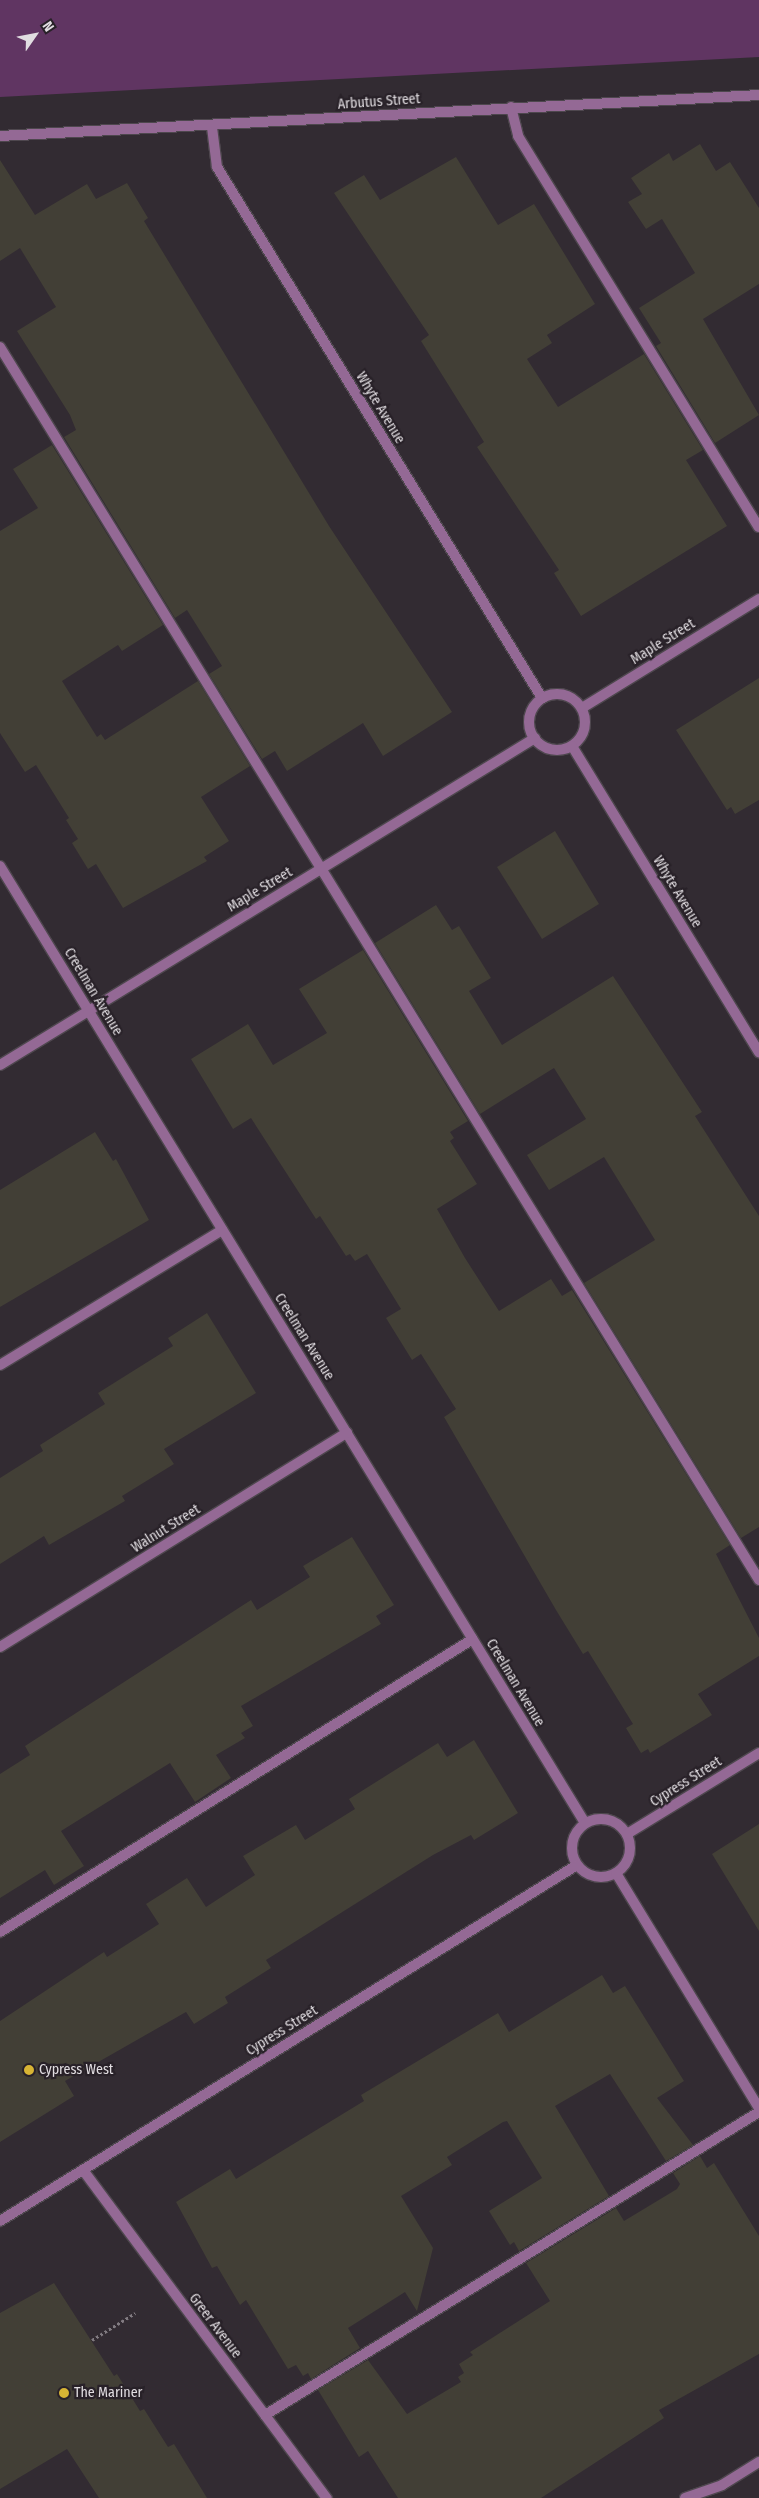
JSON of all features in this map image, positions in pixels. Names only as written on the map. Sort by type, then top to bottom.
[{"type":"street","name":"Arbutus Street","points":[[0,136],[212,127],[511,107],[759,95]]},
{"type":"street","points":[[511,107],[518,136],[759,527]]},
{"type":"street","name":"Whyte Avenue","points":[[212,127],[217,167],[542,698]]},
{"type":"street","points":[[0,347],[320,870],[759,1580]]},
{"type":"street","name":"Maple Street","points":[[582,708],[759,599]]},
{"type":"street","points":[[564,694],[582,708],[585,729],[572,746],[552,749],[535,738],[530,717],[542,698],[564,694]]},
{"type":"street","name":"Maple Street","points":[[0,1065],[535,738]]},
{"type":"street","name":"Whyte Avenue","points":[[572,746],[759,1052]]},
{"type":"street","name":"Creelman Avenue","points":[[0,866],[585,1823]]},
{"type":"street","points":[[0,1365],[222,1230]]},
{"type":"street","name":"Walnut Street","points":[[0,1647],[347,1433]]},
{"type":"street","points":[[0,1932],[472,1639]]},
{"type":"street","name":"Cypress Street","points":[[627,1834],[759,1753]]},
{"type":"street","points":[[608,1820],[627,1834],[629,1856],[616,1873],[595,1876],[578,1865],[572,1842],[585,1823],[608,1820]]},
{"type":"street","name":"Cypress Street","points":[[0,2221],[578,1865]]},
{"type":"street","points":[[616,1873],[759,2108]]},
{"type":"street","points":[[266,2415],[759,2112]]},
{"type":"street","name":"Greer Avenue","points":[[83,2170],[327,2498]]},
{"type":"street","points":[[685,2498],[722,2485],[759,2462]]},
{"type":"path","points":[[92,2340],[135,2313]]},
{"type":"shaded area","points":[[0,0],[759,0],[759,57],[0,97]]},
{"type":"building","points":[[700,144],[716,171],[730,162],[759,208],[759,284],[703,319],[759,415],[715,443],[656,346],[661,343],[639,308],[695,273],[662,219],[646,229],[628,202],[642,194],[631,178],[669,153],[673,161]]},
{"type":"building","points":[[456,157],[498,225],[534,204],[595,304],[547,335],[552,343],[527,359],[558,407],[644,354],[703,450],[686,460],[727,526],[581,616],[554,573],[559,570],[477,447],[484,442],[421,341],[429,335],[334,193],[364,175],[380,200]]},
{"type":"building","points":[[0,160],[35,215],[87,184],[96,199],[127,183],[148,218],[144,221],[329,526],[452,712],[383,756],[363,723],[287,771],[275,751],[262,759],[209,674],[222,666],[187,610],[175,618],[64,437],[76,430],[70,415],[17,331],[56,307],[20,248],[0,261]]},
{"type":"building","points":[[52,445],[163,625],[122,651],[118,645],[62,681],[97,737],[101,734],[105,740],[198,681],[250,766],[201,797],[229,841],[204,857],[207,861],[123,908],[96,864],[88,869],[72,843],[78,839],[66,820],[69,818],[36,765],[25,772],[0,733],[0,531],[38,508],[13,469]]},
{"type":"building","points":[[759,678],[759,800],[735,814],[731,807],[727,810],[676,730]]},
{"type":"building","points":[[555,831],[599,904],[542,939],[497,867]]},
{"type":"building","points":[[436,905],[452,930],[459,926],[491,978],[469,991],[502,1045],[613,976],[702,1112],[695,1116],[759,1216],[759,1527],[741,1538],[584,1283],[655,1240],[604,1157],[549,1190],[527,1155],[586,1119],[554,1068],[480,1114],[375,943]]},
{"type":"building","points":[[363,950],[468,1121],[450,1132],[454,1138],[450,1141],[477,1184],[437,1209],[465,1258],[499,1311],[551,1279],[562,1296],[572,1290],[730,1545],[716,1554],[759,1638],[759,1656],[698,1694],[712,1715],[650,1753],[648,1749],[641,1753],[626,1728],[633,1724],[588,1651],[583,1654],[444,1417],[456,1409],[421,1354],[412,1360],[386,1318],[401,1309],[367,1254],[355,1261],[350,1254],[346,1256],[320,1216],[316,1219],[251,1118],[233,1129],[191,1059],[248,1024],[273,1065],[327,1033],[299,989]]},
{"type":"building","points":[[95,1132],[113,1161],[116,1159],[149,1220],[0,1307],[0,1190]]},
{"type":"building","points":[[207,1313],[256,1393],[164,1449],[174,1464],[122,1496],[125,1501],[49,1545],[44,1536],[0,1564],[0,1478],[43,1451],[40,1445],[105,1404],[98,1393],[173,1346],[168,1338]]},
{"type":"building","points":[[352,1537],[394,1605],[376,1616],[381,1624],[241,1706],[253,1726],[241,1733],[245,1738],[216,1755],[231,1778],[195,1802],[170,1763],[61,1831],[84,1866],[54,1885],[45,1870],[0,1898],[0,1774],[30,1755],[25,1746],[251,1600],[257,1610],[310,1577],[303,1566]]},
{"type":"building","points":[[474,1740],[518,1813],[474,1840],[471,1835],[433,1855],[266,1960],[271,1968],[225,1997],[228,2003],[194,2024],[186,2012],[65,2081],[74,2096],[0,2142],[0,2021],[104,1952],[107,1957],[159,1924],[146,1904],[187,1878],[206,1907],[255,1875],[243,1856],[296,1825],[305,1840],[355,1809],[349,1799],[438,1743],[447,1757]]},
{"type":"building","points":[[759,1824],[759,1931],[712,1854]]},
{"type":"building","points":[[602,1975],[613,1993],[625,1986],[684,2081],[657,2098],[693,2145],[666,2161],[610,2074],[555,2106],[609,2196],[519,2251],[514,2242],[510,2245],[489,2211],[542,2178],[507,2121],[503,2122],[447,2157],[452,2165],[401,2196],[433,2248],[417,2311],[405,2292],[348,2328],[360,2348],[311,2379],[308,2373],[303,2376],[296,2365],[288,2369],[246,2300],[240,2305],[217,2266],[212,2268],[176,2202],[230,2169],[236,2179],[364,2101],[361,2095],[498,2013],[509,2032]]},
{"type":"building","points":[[700,2156],[707,2168],[714,2163],[759,2236],[759,2354],[659,2410],[664,2418],[541,2498],[398,2498],[368,2451],[359,2457],[318,2390],[368,2360],[407,2414],[461,2382],[458,2377],[464,2373],[459,2364],[473,2355],[470,2352],[550,2301],[526,2263],[616,2208],[624,2221],[677,2189],[680,2184],[673,2173]]},
{"type":"building","name":"The Mariner","points":[[54,2283],[114,2376],[117,2374],[140,2411],[144,2409],[168,2447],[174,2444],[207,2498],[99,2498],[67,2449],[0,2489],[0,2313]]},
{"type":"place","name":"Cypress West","points":[[29,2070]]},
{"type":"place","name":"The Mariner","points":[[64,2393]]}]
